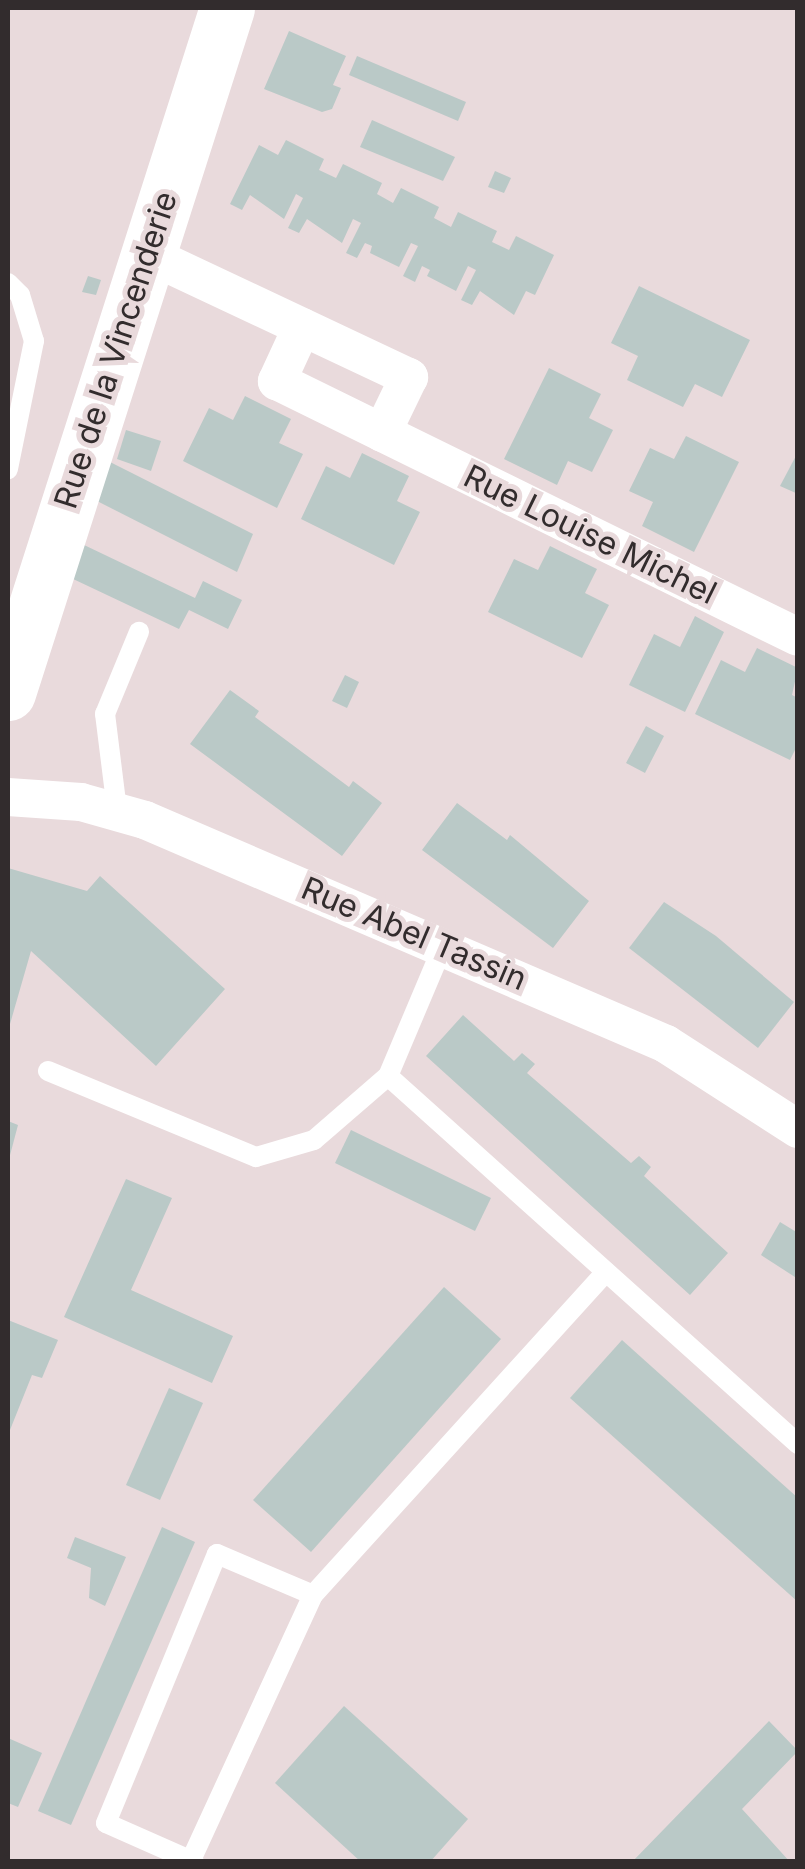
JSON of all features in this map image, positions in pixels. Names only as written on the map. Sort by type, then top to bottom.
[{"type":"main road","name":"Rue de la Vincenderie","points":[[10,670],[227,8]]},
{"type":"street","points":[[145,253],[409,377],[382,432]]},
{"type":"street","name":"Rue Louise Michel","points":[[302,327],[277,381],[798,637]]},
{"type":"street","name":"Rue Abel Tassin","points":[[8,797],[117,810],[443,946],[666,1044],[798,1128]]},
{"type":"lane","points":[[8,283],[20,296],[34,342],[8,469]]},
{"type":"lane","points":[[117,810],[105,714],[139,632]]},
{"type":"lane","points":[[48,1071],[256,1157],[314,1140],[388,1076],[443,946]]},
{"type":"lane","points":[[388,1076],[798,1444]]},
{"type":"lane","points":[[313,1595],[216,1554],[106,1824],[192,1861],[313,1595],[606,1272]]},
{"type":"building","points":[[289,31],[346,56],[333,85],[341,88],[332,109],[322,112],[264,89]]},
{"type":"building","points":[[357,56],[466,102],[458,121],[349,75]]},
{"type":"building","points":[[372,120],[455,157],[443,181],[360,147]]},
{"type":"building","points":[[286,140],[324,159],[319,170],[336,178],[343,164],[382,183],[377,194],[393,203],[401,188],[439,207],[434,218],[451,227],[458,212],[497,231],[492,242],[509,250],[516,236],[554,255],[535,295],[526,291],[514,315],[480,291],[472,305],[461,300],[476,270],[468,266],[456,291],[427,276],[430,270],[422,266],[415,282],[403,276],[418,246],[411,243],[399,267],[370,253],[372,246],[365,243],[357,258],[346,253],[361,223],[353,219],[342,243],[307,219],[299,233],[288,228],[303,198],[296,194],[284,219],[250,195],[242,210],[230,204],[259,145],[278,155]]},
{"type":"building","points":[[495,171],[511,178],[504,193],[488,187]]},
{"type":"building","points":[[88,276],[101,280],[96,295],[82,292]]},
{"type":"building","points":[[639,286],[750,340],[722,397],[695,384],[683,407],[627,380],[638,356],[611,343]]},
{"type":"building","points":[[549,368],[601,394],[589,418],[613,430],[592,472],[568,461],[557,485],[504,459]]},
{"type":"building","points":[[245,396],[291,419],[279,443],[303,454],[277,508],[183,461],[209,408],[233,420]]},
{"type":"building","points":[[126,430],[161,441],[151,471],[117,459]]},
{"type":"building","points":[[686,436],[739,462],[694,552],[642,526],[653,502],[629,491],[650,448],[674,459]]},
{"type":"building","points":[[798,452],[798,494],[780,486]]},
{"type":"building","points":[[362,453],[409,476],[397,501],[420,512],[394,565],[301,519],[326,466],[350,478]]},
{"type":"building","points":[[110,462],[253,534],[237,572],[97,501]]},
{"type":"building","points":[[82,544],[195,598],[203,581],[242,600],[228,629],[189,610],[179,629],[71,578]]},
{"type":"building","points":[[550,546],[597,569],[585,593],[609,605],[582,658],[488,612],[514,559],[538,570]]},
{"type":"building","points":[[695,616],[724,632],[685,712],[629,685],[654,634],[680,647]]},
{"type":"building","points":[[757,648],[798,668],[792,695],[798,698],[798,744],[790,760],[695,714],[721,660],[745,672]]},
{"type":"building","points":[[345,675],[359,682],[347,708],[332,701]]},
{"type":"building","points":[[230,690],[259,711],[255,717],[349,787],[353,781],[382,803],[342,856],[190,744]]},
{"type":"building","points":[[646,726],[664,736],[645,773],[626,763]]},
{"type":"building","points":[[457,803],[507,840],[510,835],[589,901],[553,948],[422,850]]},
{"type":"building","points":[[8,868],[87,891],[100,876],[225,989],[156,1066],[31,951],[8,1031]]},
{"type":"building","points":[[664,902],[716,936],[794,1002],[758,1048],[629,948]]},
{"type":"building","points":[[463,1015],[514,1061],[522,1053],[535,1064],[527,1073],[631,1163],[639,1156],[651,1167],[644,1176],[728,1253],[690,1295],[426,1056]]},
{"type":"building","points":[[8,1121],[18,1125],[9,1159],[8,1159]]},
{"type":"building","points":[[351,1130],[491,1198],[475,1231],[335,1163]]},
{"type":"building","points":[[126,1179],[172,1198],[131,1290],[233,1336],[212,1383],[64,1317]]},
{"type":"building","points":[[780,1222],[798,1233],[798,1279],[761,1255]]},
{"type":"building","points":[[444,1287],[501,1339],[311,1552],[253,1500]]},
{"type":"building","points":[[8,1320],[58,1340],[42,1378],[32,1375],[8,1435]]},
{"type":"building","points":[[622,1340],[798,1498],[798,1602],[570,1398]]},
{"type":"building","points":[[169,1388],[203,1403],[160,1500],[126,1485]]},
{"type":"building","points":[[162,1527],[195,1542],[71,1825],[38,1811]]},
{"type":"building","points":[[75,1537],[126,1557],[105,1606],[89,1598],[91,1568],[67,1558]]},
{"type":"building","points":[[344,1706],[468,1819],[430,1862],[361,1862],[275,1783]]},
{"type":"building","points":[[769,1721],[798,1751],[742,1809],[790,1862],[632,1862]]},
{"type":"building","points":[[8,1738],[42,1753],[18,1807],[8,1803]]}]
